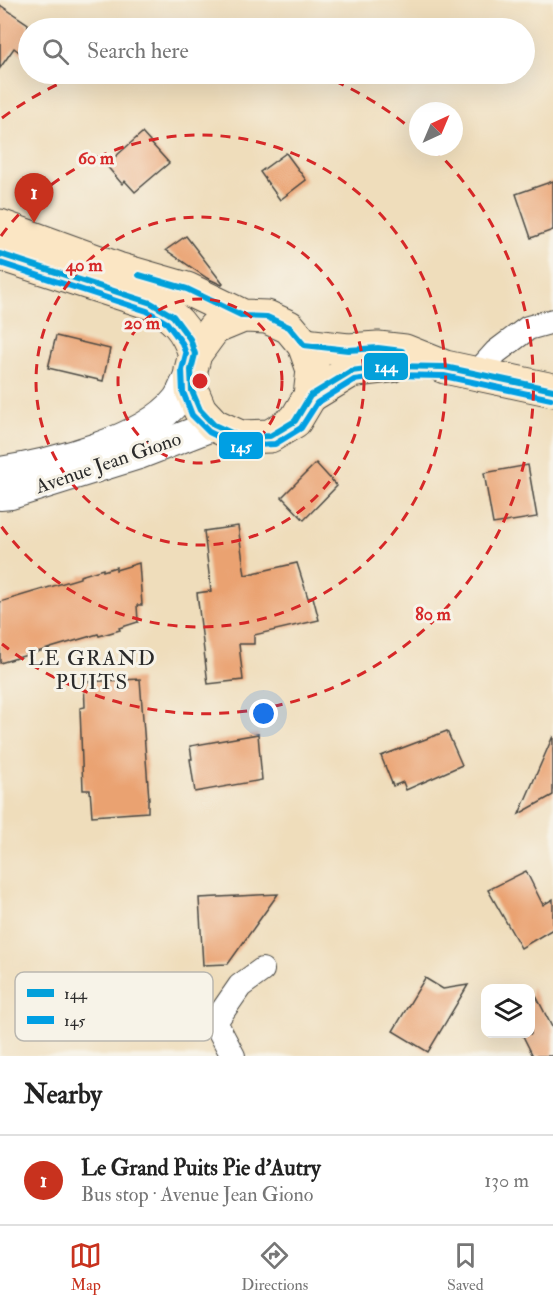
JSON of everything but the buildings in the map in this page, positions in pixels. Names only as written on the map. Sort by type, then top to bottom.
[{"type":"main road","points":[[0,226],[117,269],[187,289],[243,316],[267,317],[288,327],[304,345],[313,370],[310,396],[295,421],[270,435],[240,437],[214,425],[200,410],[192,391],[193,362],[190,339],[173,316],[151,303],[0,254]]},
{"type":"main road","points":[[193,362],[214,328],[243,316]]},
{"type":"main road","points":[[304,345],[348,350],[378,348],[405,351],[461,370],[553,390]]},
{"type":"main road","points":[[310,396],[351,371],[390,366],[461,370]]},
{"type":"street","points":[[461,370],[496,352],[528,328],[553,321]]},
{"type":"street","name":"Avenue Jean Giono","points":[[0,472],[30,467],[83,453],[151,424],[178,399],[193,362]]},
{"type":"street","name":"Avenue Jean Giono","points":[[0,495],[11,494],[117,462],[214,425]]},
{"type":"street","points":[[234,1056],[215,1022],[240,986],[262,970]]},
{"type":"transit line","name":"144","points":[[0,254],[151,303],[173,316],[190,339],[195,354],[191,370],[192,391],[200,410],[214,425],[240,437],[270,436],[295,421],[310,396],[351,371],[390,366],[445,367],[553,390]]},
{"type":"transit line","name":"145","points":[[0,263],[147,311],[167,323],[182,343],[186,354],[182,370],[183,392],[192,415],[209,432],[238,446],[275,444],[301,428],[317,403],[354,380],[390,375],[444,376],[551,399]]},
{"type":"transit line","name":"144","points":[[139,275],[187,289],[243,316],[267,317],[289,327],[304,345],[348,350],[378,348],[402,351]]},
{"type":"place","name":"Le Grand Puits Pie d'Autry","points":[[34,223]]},
{"type":"district","name":"LE GRAND PUITS","points":[[92,670]]}]
